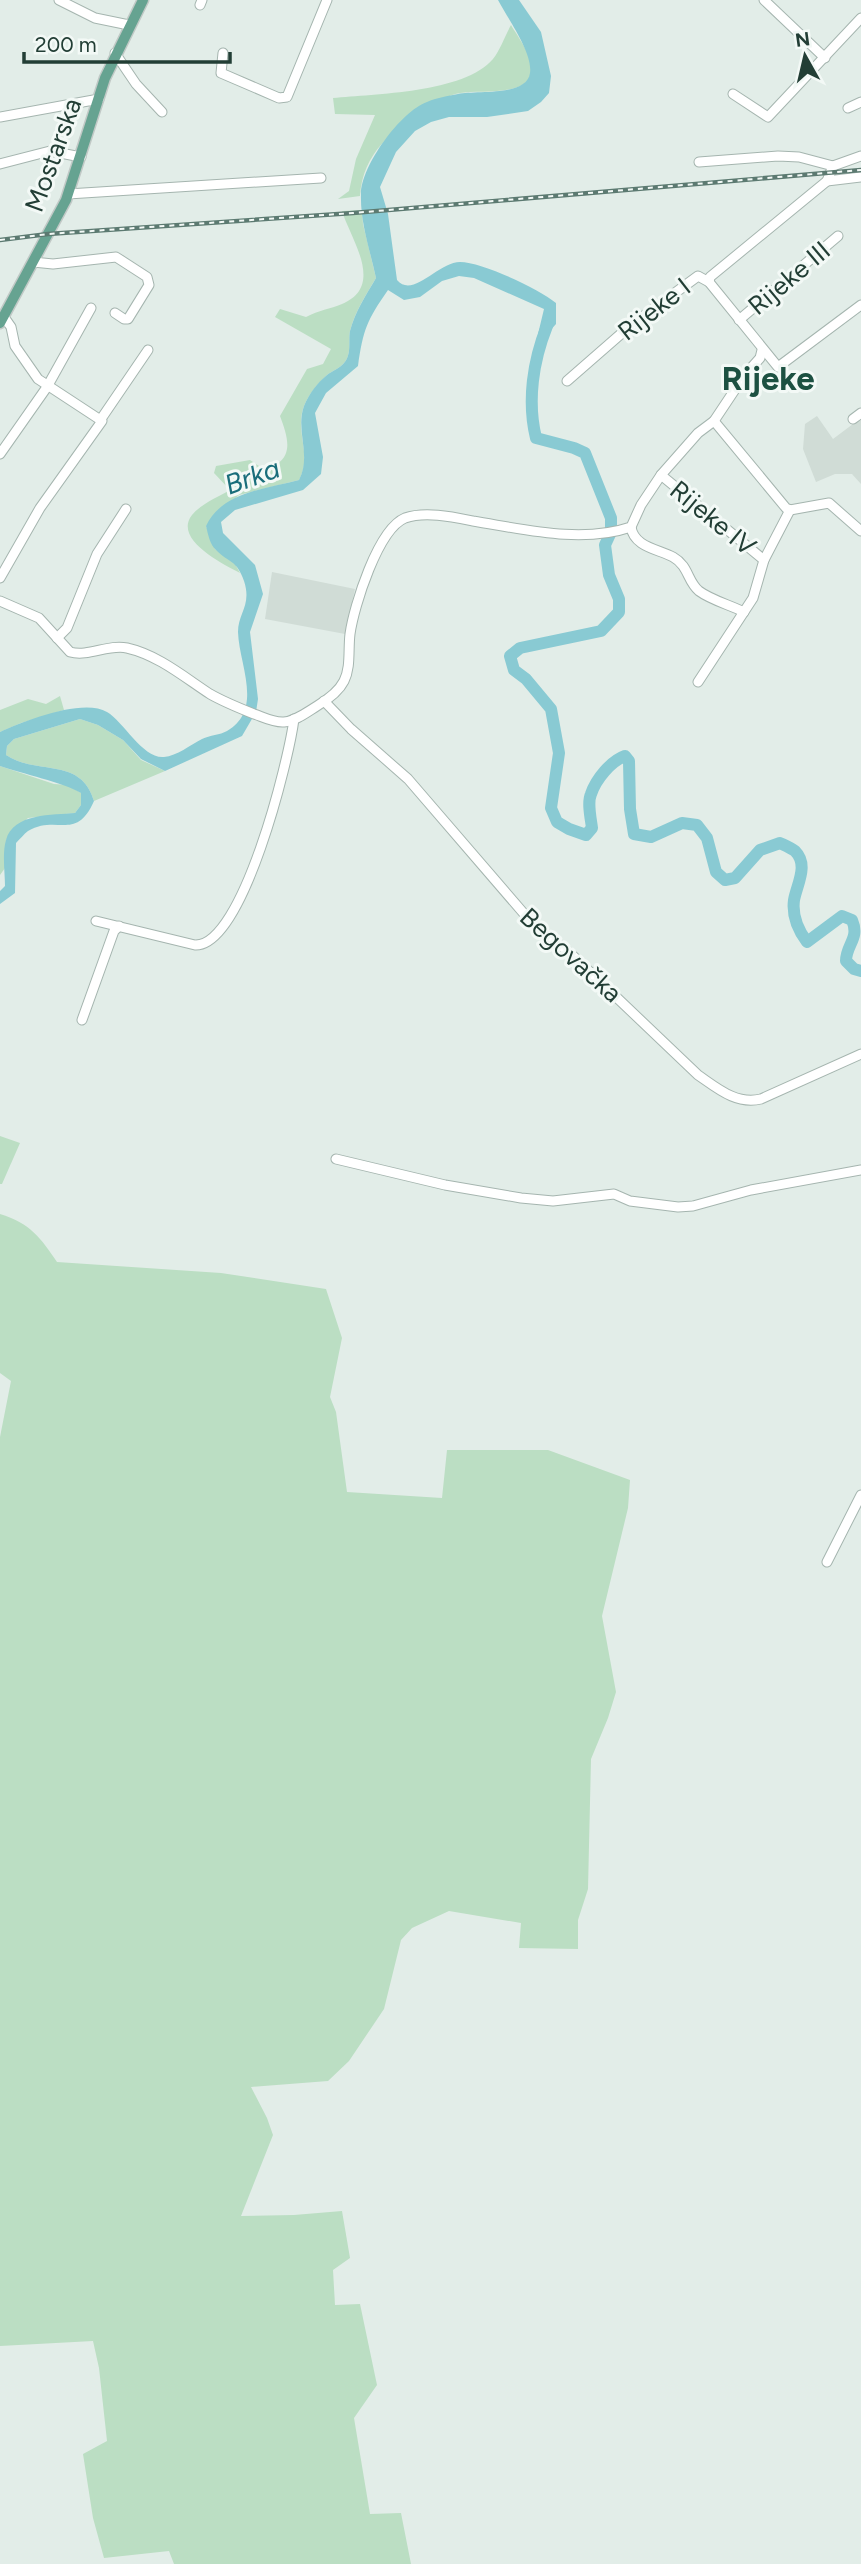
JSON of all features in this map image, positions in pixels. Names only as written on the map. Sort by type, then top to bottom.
[{"type":"main road","name":"Mostarska","points":[[2,320],[68,194],[116,53],[143,0]]},
{"type":"street","points":[[59,0],[95,18],[129,24]]},
{"type":"street","points":[[223,53],[221,73],[279,98],[287,97],[327,0]]},
{"type":"street","points":[[764,0],[825,58]]},
{"type":"street","points":[[733,94],[768,117],[861,18]]},
{"type":"street","points":[[116,53],[136,84],[162,112]]},
{"type":"street","points":[[0,117],[99,99]]},
{"type":"street","points":[[848,108],[861,102]]},
{"type":"street","points":[[0,164],[50,151],[81,158]]},
{"type":"street","points":[[699,162],[778,156],[799,157],[833,166]]},
{"type":"street","points":[[709,282],[710,277],[827,181],[833,166],[861,156]]},
{"type":"street","points":[[827,181],[861,177]]},
{"type":"street","points":[[68,194],[321,178]]},
{"type":"street","name":"Rijeke III","points":[[739,320],[838,236]]},
{"type":"street","points":[[33,262],[53,264],[116,257],[122,259],[147,277],[149,285],[128,319],[115,313]]},
{"type":"street","name":"Rijeke I","points":[[566,381],[630,326],[695,276],[703,277],[709,282],[762,350]]},
{"type":"street","points":[[762,350],[780,367],[860,306]]},
{"type":"street","points":[[0,454],[47,387],[91,307]]},
{"type":"street","points":[[2,320],[11,327],[15,346],[38,379],[101,419]]},
{"type":"street","points":[[628,528],[661,475],[698,433],[714,421],[744,376],[760,358],[762,350]]},
{"type":"street","points":[[0,579],[34,518],[99,427],[101,419],[148,351]]},
{"type":"street","points":[[853,419],[861,412]]},
{"type":"street","points":[[714,421],[765,485],[790,510]]},
{"type":"street","name":"Rijeke IV","points":[[661,475],[764,560]]},
{"type":"street","points":[[790,510],[829,503],[861,531]]},
{"type":"street","points":[[57,638],[67,628],[97,554],[126,509]]},
{"type":"street","points":[[698,682],[753,597],[764,560],[790,510]]},
{"type":"street","points":[[0,601],[39,618],[66,649],[76,653],[119,647],[138,652],[175,670],[237,707],[281,722],[294,719],[341,687],[345,679],[351,629],[372,562],[386,535],[399,521],[415,516],[439,516],[555,533],[603,532],[628,528]]},
{"type":"street","points":[[628,528],[637,541],[684,565],[701,592],[744,612]]},
{"type":"street","name":"Begovačka","points":[[324,701],[351,729],[408,779],[532,923],[570,953],[698,1075],[719,1090],[746,1101],[761,1099],[861,1054]]},
{"type":"street","points":[[96,921],[195,945],[202,945],[218,935],[243,894],[255,867],[294,719]]},
{"type":"street","points":[[82,1020],[114,931],[119,926]]},
{"type":"street","points":[[336,1160],[445,1185],[521,1198],[553,1201],[614,1194],[630,1201],[678,1206],[693,1206],[751,1190],[861,1170]]},
{"type":"street","points":[[827,1562],[861,1494]]},
{"type":"shaded area","points":[[817,416],[833,439],[861,418],[861,484],[852,474],[835,474],[816,482],[803,449],[805,424]]},
{"type":"shaded area","points":[[272,572],[355,589],[345,634],[265,619]]},
{"type":"green space","points":[[511,25],[530,59],[531,73],[528,80],[515,88],[460,93],[438,102],[381,144],[367,167],[360,196],[338,199],[349,191],[356,159],[375,115],[335,114],[333,98],[418,90],[462,79],[493,59]]},
{"type":"green space","points":[[362,210],[376,278],[352,324],[346,359],[320,382],[304,406],[301,425],[304,461],[299,480],[239,495],[206,526],[215,549],[234,562],[240,573],[202,550],[189,533],[188,524],[200,507],[230,490],[214,473],[216,466],[250,460],[265,470],[275,466],[285,455],[286,433],[280,416],[307,369],[323,364],[331,349],[275,317],[280,309],[306,317],[342,304],[355,296],[362,286],[362,261],[342,211]]},
{"type":"green space","points":[[60,696],[64,710],[0,732],[0,710],[28,699],[46,704]]},
{"type":"green space","points":[[80,719],[98,725],[123,740],[141,760],[165,771],[94,801],[88,787],[69,772],[31,765],[6,755],[7,746],[14,739]]},
{"type":"green space","points":[[0,766],[54,784],[68,785],[81,793],[81,805],[75,813],[28,818],[6,840],[5,868],[0,875]]},
{"type":"green space","points":[[0,1136],[20,1143],[2,1184],[0,1184]]},
{"type":"green space","points":[[0,1214],[34,1232],[57,1262],[221,1273],[326,1289],[342,1338],[330,1397],[336,1412],[347,1492],[442,1498],[447,1450],[548,1450],[630,1480],[628,1508],[602,1616],[616,1692],[591,1759],[588,1889],[578,1920],[578,1949],[519,1948],[521,1923],[449,1911],[412,1928],[401,1940],[384,2009],[349,2061],[328,2081],[251,2087],[273,2135],[241,2216],[342,2211],[350,2258],[333,2270],[335,2305],[360,2304],[377,2385],[354,2418],[370,2514],[401,2513],[411,2564],[174,2564],[169,2551],[104,2558],[93,2518],[83,2454],[107,2441],[99,2368],[93,2341],[0,2346],[0,1437],[11,1381],[0,1373]]},
{"type":"water","points":[[498,0],[519,0],[541,32],[551,76],[549,93],[528,111],[487,117],[449,117],[431,122],[415,131],[396,152],[380,187],[388,214],[397,280],[403,285],[418,283],[443,267],[460,262],[482,266],[524,284],[556,303],[556,324],[541,341],[538,334],[544,309],[474,278],[459,276],[442,281],[420,297],[404,300],[388,290],[367,326],[358,366],[326,393],[315,413],[323,457],[321,474],[303,490],[235,510],[221,522],[223,533],[255,565],[263,594],[250,632],[258,699],[256,712],[242,736],[165,771],[141,759],[123,740],[98,725],[80,719],[14,739],[7,746],[6,755],[31,765],[69,772],[88,787],[94,801],[80,821],[38,827],[28,831],[16,843],[15,893],[0,904],[0,891],[5,886],[5,845],[10,831],[25,820],[35,817],[75,813],[81,805],[81,793],[0,766],[0,732],[23,722],[69,709],[96,708],[107,712],[149,752],[164,757],[227,731],[238,722],[247,699],[238,632],[246,603],[246,589],[238,569],[212,545],[206,526],[222,506],[233,499],[299,480],[304,461],[301,425],[304,406],[320,382],[346,359],[352,324],[376,278],[364,226],[361,194],[368,169],[384,141],[406,116],[427,102],[458,94],[510,89],[527,81],[530,73],[528,56]]},
{"type":"waterway","points":[[547,326],[533,381],[532,410],[536,438],[585,453],[611,518],[611,532],[605,545],[609,575],[619,599],[619,612],[601,631],[520,648],[510,656],[514,670],[526,679],[551,709],[559,753],[551,808],[557,822],[586,835],[592,828],[589,802],[593,788],[609,766],[625,756],[629,761],[630,809],[634,834],[651,837],[682,823],[697,825],[707,838],[716,872],[725,880],[735,878],[760,850],[780,843],[792,849],[799,856],[802,868],[794,900],[795,917],[801,932],[807,942],[842,916],[852,920],[854,937],[846,961],[854,969],[861,971]]},
{"type":"railway","points":[[0,240],[861,170]]},
{"type":"district","name":"Rijeke","points":[[768,378]]},
{"type":"water label","name":"Brka","points":[[252,476]]}]
